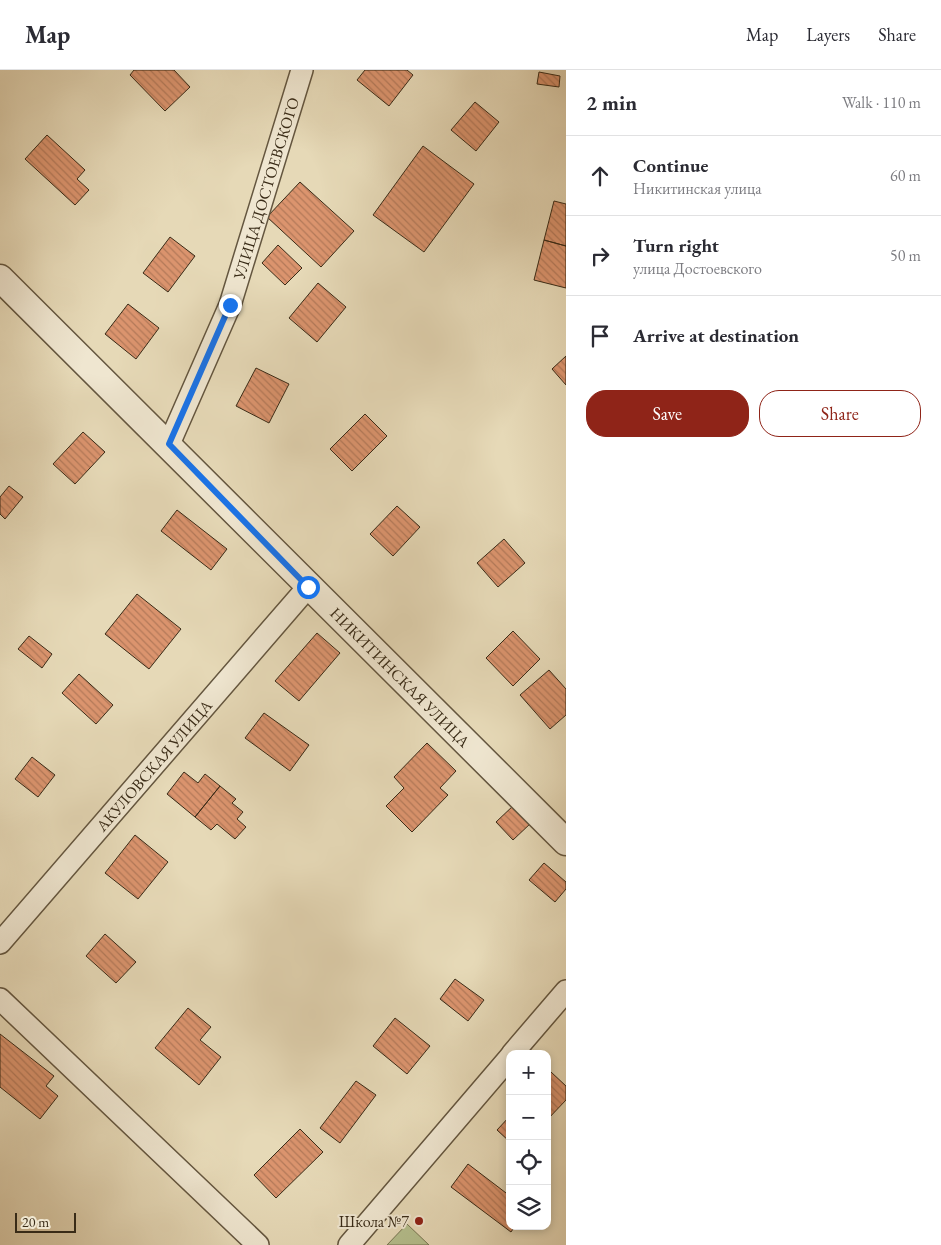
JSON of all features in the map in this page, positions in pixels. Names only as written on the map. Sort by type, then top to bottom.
[{"type":"street","name":"УЛИЦА ДОСТОЕВСКОГО","points":[[169,444],[230,305],[302,70]]},
{"type":"street","name":"НИКИТИНСКАЯ УЛИЦА","points":[[0,278],[169,444],[308,587],[566,842]]},
{"type":"street","name":"АКУЛОВСКАЯ УЛИЦА","points":[[0,943],[308,587]]},
{"type":"street","points":[[515,1050],[566,991]]},
{"type":"street","points":[[0,999],[258,1245]]},
{"type":"street","points":[[349,1245],[506,1062]]},
{"type":"green space","points":[[407,1224],[429,1245],[387,1245]]},
{"type":"building","points":[[134,70],[174,70],[190,87],[165,111],[130,75]]},
{"type":"building","points":[[365,70],[407,70],[413,75],[389,106],[357,80]]},
{"type":"building","points":[[539,72],[560,76],[559,87],[537,84]]},
{"type":"building","points":[[475,102],[499,122],[476,151],[451,130]]},
{"type":"building","points":[[47,135],[85,170],[77,179],[89,190],[75,205],[25,159]]},
{"type":"building","points":[[423,146],[474,184],[424,252],[373,215]]},
{"type":"building","points":[[300,182],[354,231],[321,267],[267,217]]},
{"type":"building","points":[[554,201],[566,204],[566,246],[544,240]]},
{"type":"building","points":[[170,237],[195,256],[168,292],[143,273]]},
{"type":"building","points":[[544,240],[566,246],[566,288],[534,280]]},
{"type":"building","points":[[278,245],[302,268],[285,285],[262,263]]},
{"type":"building","points":[[318,283],[346,307],[317,342],[289,318]]},
{"type":"building","points":[[128,304],[159,328],[136,359],[105,334]]},
{"type":"building","points":[[566,356],[566,385],[552,369]]},
{"type":"building","points":[[256,368],[289,384],[269,423],[236,406]]},
{"type":"building","points":[[365,414],[387,436],[352,471],[330,449]]},
{"type":"building","points":[[83,432],[105,452],[75,484],[53,464]]},
{"type":"building","points":[[9,486],[23,497],[5,519],[0,514],[0,497]]},
{"type":"building","points":[[397,506],[420,527],[393,556],[370,534]]},
{"type":"building","points":[[177,510],[227,549],[211,570],[161,531]]},
{"type":"building","points":[[504,539],[525,563],[498,587],[477,563]]},
{"type":"building","points":[[137,594],[181,629],[149,669],[105,634]]},
{"type":"building","points":[[513,631],[540,659],[513,686],[486,658]]},
{"type":"building","points":[[317,633],[340,653],[299,701],[275,681]]},
{"type":"building","points":[[29,636],[52,654],[42,668],[18,649]]},
{"type":"building","points":[[549,670],[566,689],[566,715],[550,729],[520,695]]},
{"type":"building","points":[[79,674],[113,705],[96,724],[62,693]]},
{"type":"building","points":[[264,713],[309,745],[290,771],[245,738]]},
{"type":"building","points":[[427,743],[456,771],[440,788],[448,795],[412,832],[386,806],[404,788],[394,777]]},
{"type":"building","points":[[32,757],[55,775],[38,797],[15,779]]},
{"type":"building","points":[[184,772],[198,783],[205,774],[220,786],[195,817],[167,794]]},
{"type":"building","points":[[220,786],[236,799],[232,803],[243,812],[237,819],[246,827],[235,839],[217,824],[211,830],[195,817]]},
{"type":"building","points":[[514,805],[531,823],[513,840],[496,822]]},
{"type":"building","points":[[135,835],[168,862],[138,899],[105,873]]},
{"type":"building","points":[[544,863],[566,882],[566,889],[555,902],[529,880]]},
{"type":"building","points":[[105,934],[136,962],[116,983],[86,956]]},
{"type":"building","points":[[455,979],[484,1000],[468,1021],[440,999]]},
{"type":"building","points":[[188,1008],[211,1027],[200,1040],[221,1057],[199,1085],[155,1048]]},
{"type":"building","points":[[395,1018],[430,1046],[407,1074],[373,1046]]},
{"type":"building","points":[[0,1034],[54,1076],[46,1086],[58,1096],[40,1119],[0,1087]]},
{"type":"building","points":[[551,1072],[566,1086],[566,1100],[551,1116]]},
{"type":"building","points":[[356,1081],[376,1095],[340,1143],[320,1128]]},
{"type":"building","points":[[506,1120],[506,1138],[497,1130]]},
{"type":"building","points":[[300,1129],[323,1152],[276,1198],[254,1175]]},
{"type":"building","points":[[468,1164],[506,1193],[506,1228],[451,1187]]},
{"type":"place","name":"Школа №7","points":[[419,1221]]},
{"type":"route","points":[[230,305],[169,444],[308,587]]}]
